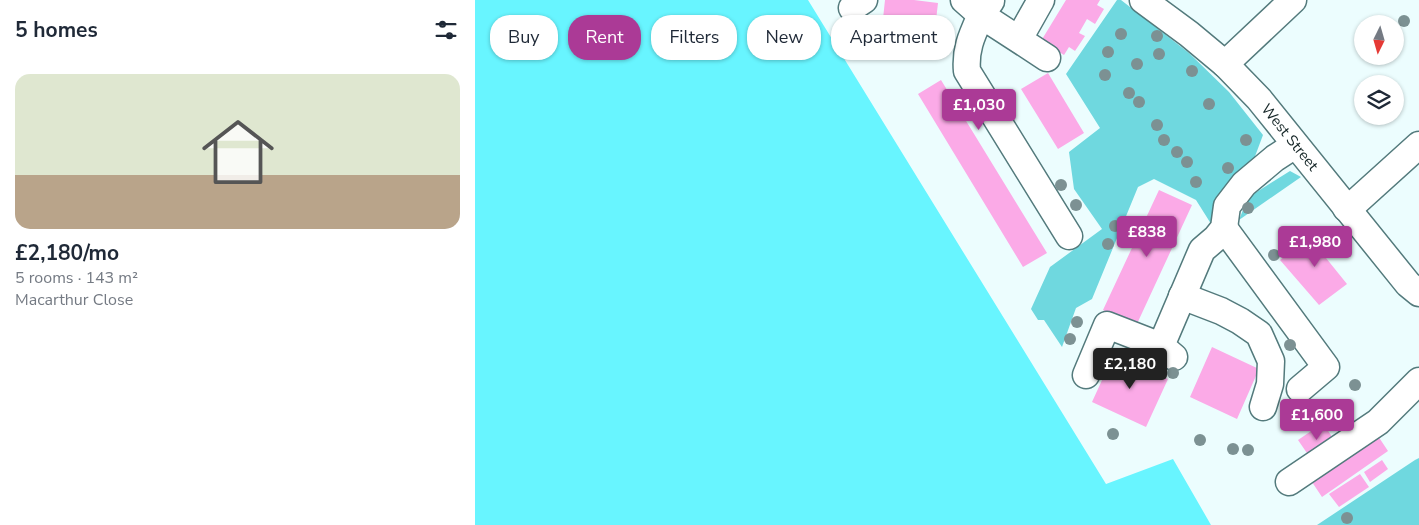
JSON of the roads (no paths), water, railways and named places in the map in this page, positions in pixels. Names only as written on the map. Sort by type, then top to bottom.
[{"type":"street","points":[[1019,39],[1041,0]]},
{"type":"street","name":"West Street","points":[[1143,0],[1225,64],[1259,99],[1407,284],[1419,293]]},
{"type":"street","points":[[1225,64],[1293,0]]},
{"type":"street","points":[[1047,58],[1019,39],[979,5],[966,56],[967,71],[1069,236]]},
{"type":"street","points":[[1086,375],[1107,325],[1167,352],[1182,296],[1202,250],[1224,228],[1227,206],[1244,184],[1275,158],[1295,145]]},
{"type":"street","points":[[1346,208],[1357,201],[1419,145]]},
{"type":"street","points":[[1224,228],[1326,368],[1300,389]]},
{"type":"street","points":[[1182,296],[1221,311],[1259,334],[1271,361],[1270,384],[1263,407]]},
{"type":"street","points":[[1289,482],[1378,422],[1419,381]]}]
